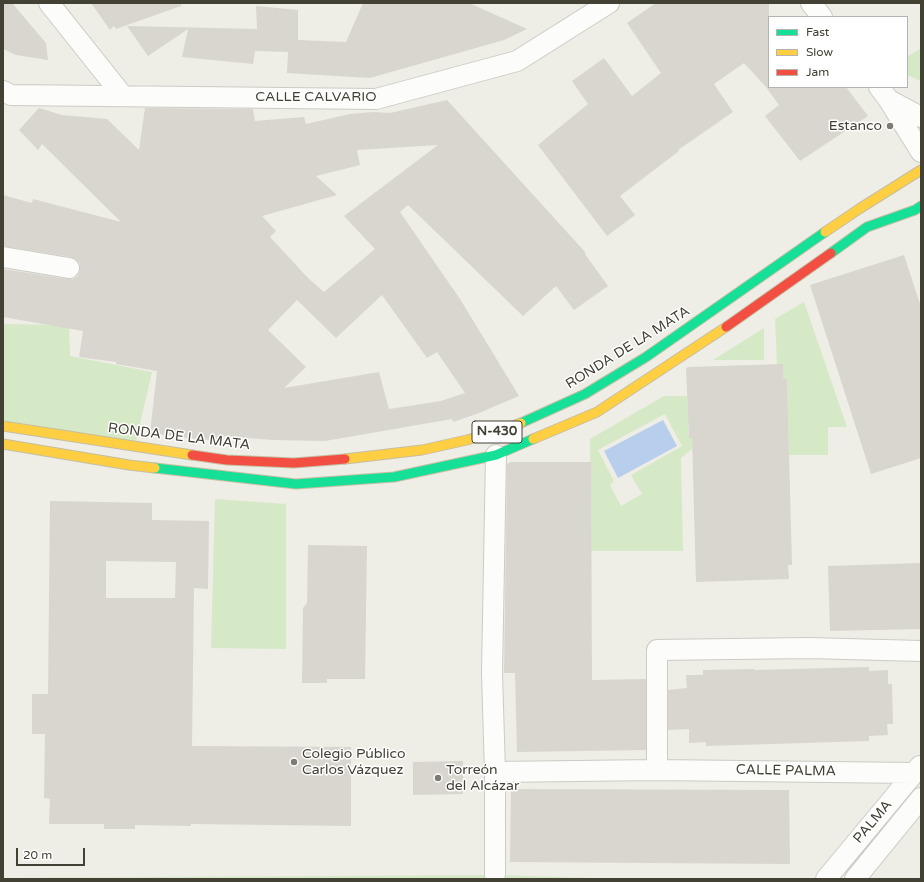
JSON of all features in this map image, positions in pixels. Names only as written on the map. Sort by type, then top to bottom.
[{"type":"highway","name":"RONDA DE LA MATA","points":[[3,426],[227,460],[294,463],[364,458],[422,450],[467,440],[506,428],[540,415],[584,394],[646,357],[859,210],[921,170]]},
{"type":"highway","name":"N-430","points":[[3,444],[129,465],[296,484],[394,477],[496,454],[597,412],[733,323],[867,227],[915,210],[921,206]]},
{"type":"street","points":[[49,3],[123,96]]},
{"type":"street","name":"CALLE CALVARIO","points":[[3,91],[11,95],[376,99],[517,61],[609,3]]},
{"type":"street","points":[[811,3],[821,16]]},
{"type":"street","points":[[883,93],[921,117]]},
{"type":"street","points":[[883,93],[921,152]]},
{"type":"street","points":[[3,257],[69,268]]},
{"type":"street","points":[[495,875],[496,772],[492,673],[496,454]]},
{"type":"street","points":[[658,770],[657,650],[809,648],[921,651]]},
{"type":"street","name":"CALLE PALMA","points":[[496,772],[917,769]]},
{"type":"street","name":"PALMA","points":[[826,879],[917,769]]},
{"type":"street","name":"PALMA","points":[[855,879],[921,798]]},
{"type":"green space","points":[[921,48],[921,81],[908,75],[908,56]]},
{"type":"green space","points":[[804,302],[847,427],[828,427],[828,455],[789,455],[787,379],[783,379],[783,364],[777,365],[775,319]]},
{"type":"green space","points":[[3,324],[69,325],[70,356],[152,372],[135,446],[3,428]]},
{"type":"green space","points":[[764,328],[764,360],[713,360]]},
{"type":"green space","points":[[664,396],[687,396],[688,409],[691,409],[688,426],[689,438],[692,438],[692,449],[681,458],[683,551],[591,551],[590,439]],"holes":[[[665,414],[682,446],[631,475],[642,494],[621,506],[610,485],[614,481],[598,450]]]},
{"type":"green space","points":[[215,499],[286,504],[286,649],[211,648]]},
{"type":"green space","points":[[495,875],[625,879],[3,879],[3,878]]},
{"type":"water","points":[[663,420],[677,446],[618,478],[604,451]]},
{"type":"building","points":[[3,3],[12,3],[46,43],[48,60],[16,55],[3,49]]},
{"type":"building","points":[[91,3],[181,3],[181,6],[116,29],[114,26],[110,30]]},
{"type":"building","points":[[363,3],[469,3],[527,29],[504,40],[370,78],[287,73],[288,52],[255,51],[253,64],[182,57],[188,29],[148,56],[127,26],[257,29],[256,6],[298,10],[298,40],[346,42]]},
{"type":"building","points":[[656,3],[769,3],[768,88],[847,88],[868,116],[800,161],[765,116],[779,105],[766,87],[744,63],[714,84],[733,112],[678,150],[679,151],[620,196],[635,215],[607,236],[538,145],[588,104],[572,81],[604,58],[632,96],[661,73],[627,23]]},
{"type":"building","points":[[447,100],[586,253],[585,254],[608,286],[574,310],[556,286],[523,316],[408,205],[400,212],[460,299],[519,396],[453,422],[452,419],[325,441],[273,440],[222,436],[222,441],[150,433],[157,371],[116,364],[116,362],[79,357],[83,331],[3,317],[3,269],[73,279],[78,276],[80,264],[76,259],[71,257],[3,246],[3,195],[32,203],[33,199],[121,222],[42,144],[38,150],[19,130],[39,108],[62,115],[107,119],[139,150],[145,108],[253,109],[255,121],[304,117],[306,124],[350,114],[373,112],[390,113]],"holes":[[[438,145],[344,216],[375,249],[324,292],[308,278],[270,237],[276,231],[262,216],[337,195],[316,176],[360,165],[357,150]],[[382,295],[427,358],[437,352],[465,393],[441,401],[389,409],[379,372],[284,388],[306,367],[268,330],[297,300],[336,338]]]},
{"type":"building","points":[[904,255],[921,307],[921,458],[871,474],[810,285]]},
{"type":"building","points":[[783,364],[783,379],[787,379],[792,565],[788,565],[789,579],[696,582],[692,438],[689,438],[686,368]]},
{"type":"building","points":[[511,462],[591,462],[592,680],[646,679],[646,750],[517,752],[515,673],[504,673],[507,464]]},
{"type":"building","points":[[50,501],[152,503],[152,520],[209,521],[208,589],[194,588],[192,746],[351,747],[351,826],[191,824],[191,826],[135,825],[135,829],[104,829],[104,824],[49,824],[50,799],[44,798],[45,734],[32,734],[32,694],[48,694]],"holes":[[[106,561],[176,562],[175,598],[106,598]]]},
{"type":"building","points":[[308,545],[367,546],[365,679],[327,679],[327,683],[302,683],[303,608],[307,603]]},
{"type":"building","points":[[921,563],[921,629],[830,631],[828,566]]},
{"type":"building","points":[[869,667],[869,671],[888,670],[888,684],[892,684],[893,724],[887,724],[888,735],[869,736],[869,741],[706,746],[706,742],[689,743],[689,729],[668,730],[668,690],[687,688],[686,675],[703,675],[703,670]]},
{"type":"building","name":"Torreón del Alcázar","points":[[463,761],[463,794],[413,795],[413,762]]},
{"type":"building","points":[[511,789],[789,790],[790,864],[510,862]]},
{"type":"traffic: fast","points":[[831,253],[867,227],[915,210],[921,206]]},
{"type":"traffic: fast","points":[[521,423],[585,394],[646,357],[825,232]]},
{"type":"traffic: fast","points":[[155,468],[296,484],[394,477],[496,455],[533,439]]},
{"type":"traffic: slow","points":[[825,232],[921,170]]},
{"type":"traffic: slow","points":[[533,439],[597,412],[726,327]]},
{"type":"traffic: slow","points":[[345,459],[422,450],[467,440],[521,423]]},
{"type":"traffic: slow","points":[[3,426],[192,455]]},
{"type":"traffic: slow","points":[[3,444],[155,468]]},
{"type":"traffic: jam","points":[[726,327],[831,253]]},
{"type":"traffic: jam","points":[[192,455],[227,460],[294,463],[345,459]]},
{"type":"place","name":"Estanco","points":[[890,126]]},
{"type":"place","name":"Colegio Público Carlos Vázquez","points":[[294,762]]},
{"type":"place","name":"Torreón del Alcázar","points":[[438,778]]}]
